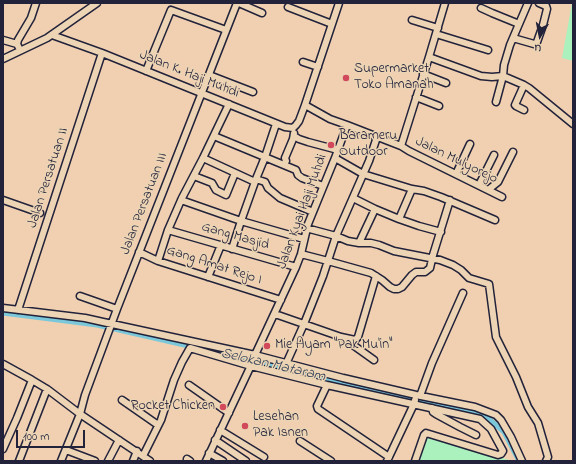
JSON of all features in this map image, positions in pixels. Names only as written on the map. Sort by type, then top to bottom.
[{"type":"street","points":[[20,51],[17,44],[18,40],[31,18],[35,3]]},
{"type":"street","points":[[3,59],[52,35],[97,3]]},
{"type":"street","points":[[238,3],[262,13]]},
{"type":"street","name":"Jalan Persatuan III","points":[[111,327],[226,30],[238,3]]},
{"type":"street","points":[[284,165],[286,161],[285,158],[294,136],[293,128],[299,121],[306,105],[339,3]]},
{"type":"street","points":[[401,146],[445,3]]},
{"type":"street","points":[[496,102],[510,45],[528,3]]},
{"type":"street","points":[[513,38],[536,44],[542,29],[547,9],[546,6],[540,3]]},
{"type":"street","points":[[288,7],[332,24]]},
{"type":"street","points":[[481,8],[519,24]]},
{"type":"street","points":[[146,71],[171,10],[226,30]]},
{"type":"street","points":[[412,20],[488,50]]},
{"type":"street","name":"Jalan K. Haji Muhdi","points":[[52,35],[102,53],[276,124],[293,128]]},
{"type":"street","points":[[3,40],[17,44]]},
{"type":"street","name":"Jalan Persatuan II","points":[[18,310],[89,83],[102,53]]},
{"type":"street","points":[[429,57],[481,76],[503,76],[524,85],[573,124]]},
{"type":"street","points":[[303,62],[318,67]]},
{"type":"street","points":[[424,74],[446,83]]},
{"type":"street","points":[[209,75],[253,92]]},
{"type":"street","points":[[524,85],[515,105],[524,110]]},
{"type":"street","points":[[416,97],[439,106]]},
{"type":"street","points":[[158,261],[168,230],[181,200],[230,104]]},
{"type":"street","points":[[306,105],[330,119],[347,125]]},
{"type":"street","points":[[232,249],[255,180],[265,157],[276,124]]},
{"type":"street","name":"Jalan Mulyorejo","points":[[347,125],[401,146],[502,197]]},
{"type":"street","name":"Jalan Kyai Haji Muhdi","points":[[206,461],[296,267],[301,254],[306,228],[347,125]]},
{"type":"street","points":[[214,136],[296,170],[302,178],[324,186]]},
{"type":"street","points":[[294,136],[308,142],[338,150]]},
{"type":"street","points":[[286,364],[304,324],[323,276],[336,236],[369,161],[377,137]]},
{"type":"street","points":[[456,174],[470,144]]},
{"type":"street","points":[[488,190],[498,182],[513,152]]},
{"type":"street","points":[[479,186],[494,155]]},
{"type":"street","points":[[203,158],[235,173],[265,182],[268,188],[280,198],[313,212]]},
{"type":"street","points":[[335,158],[363,174],[450,200],[495,220]]},
{"type":"street","points":[[194,176],[212,183],[216,190],[226,195],[235,173]]},
{"type":"street","points":[[399,219],[412,189]]},
{"type":"street","points":[[353,198],[399,219],[441,232]]},
{"type":"street","points":[[3,200],[40,213]]},
{"type":"street","points":[[181,200],[241,221],[304,239]]},
{"type":"street","points":[[301,254],[328,260],[376,276],[390,287],[398,289],[402,287],[416,272],[425,272],[431,265],[450,200]]},
{"type":"street","points":[[359,243],[375,209]]},
{"type":"street","points":[[306,228],[336,236],[348,241],[379,245],[409,255],[440,260],[453,265],[469,278],[489,284],[496,337],[516,377],[528,407],[538,423],[548,457],[546,461]]},
{"type":"street","name":"Gang Masjid","points":[[168,230],[296,267]]},
{"type":"street","points":[[208,277],[221,245]]},
{"type":"street","name":"Gang Amat Rejo I","points":[[139,252],[158,261],[281,300]]},
{"type":"street","points":[[275,314],[341,337],[355,340],[358,336],[376,276]]},
{"type":"street","points":[[327,385],[317,406],[318,409],[388,459],[463,293]]},
{"type":"street","points":[[80,296],[117,309]]},
{"type":"street","points":[[3,308],[85,318],[111,327],[255,356],[343,378],[416,399],[432,408],[480,419],[491,429],[500,442],[503,451],[498,455],[424,434],[415,461]]},
{"type":"street","points":[[62,461],[111,327]]},
{"type":"street","points":[[341,337],[374,360]]},
{"type":"street","points":[[143,456],[162,417],[170,392],[190,348],[327,385],[475,407],[496,414],[511,437],[522,461]]},
{"type":"street","points":[[3,364],[46,389],[80,414],[150,461]]},
{"type":"street","points":[[3,449],[32,380]]},
{"type":"street","points":[[189,385],[229,413]]},
{"type":"street","points":[[19,461],[46,389]]},
{"type":"street","points":[[122,400],[158,425]]},
{"type":"street","points":[[432,408],[433,412],[436,414],[476,435]]},
{"type":"street","points":[[220,430],[264,457]]},
{"type":"street","points":[[500,442],[511,437]]},
{"type":"street","points":[[108,461],[119,440]]},
{"type":"street","points":[[215,440],[246,461]]},
{"type":"street","points":[[300,441],[331,461]]},
{"type":"street","points":[[66,450],[95,461]]},
{"type":"street","points":[[133,461],[137,452]]},
{"type":"street","points":[[209,453],[223,461]]},
{"type":"green space","points":[[573,3],[573,61],[562,58]]},
{"type":"green space","points":[[426,436],[509,460],[510,461],[417,461]]},
{"type":"waterway","name":"Selokan Mataram","points":[[3,313],[97,325],[193,347]]},
{"type":"waterway","name":"Selokan Mataram","points":[[209,351],[483,415],[504,432],[519,461]]},
{"type":"place","name":"Supermarket Toko Amanah","points":[[346,78]]},
{"type":"place","name":"Barameru Outdoor","points":[[331,145]]},
{"type":"place","name":"Mie Ayam \"Pak Mu'in\"","points":[[267,346]]},
{"type":"place","name":"Rocket Chicken","points":[[223,407]]},
{"type":"place","name":"Lesehan Pak Isnen","points":[[245,426]]}]
